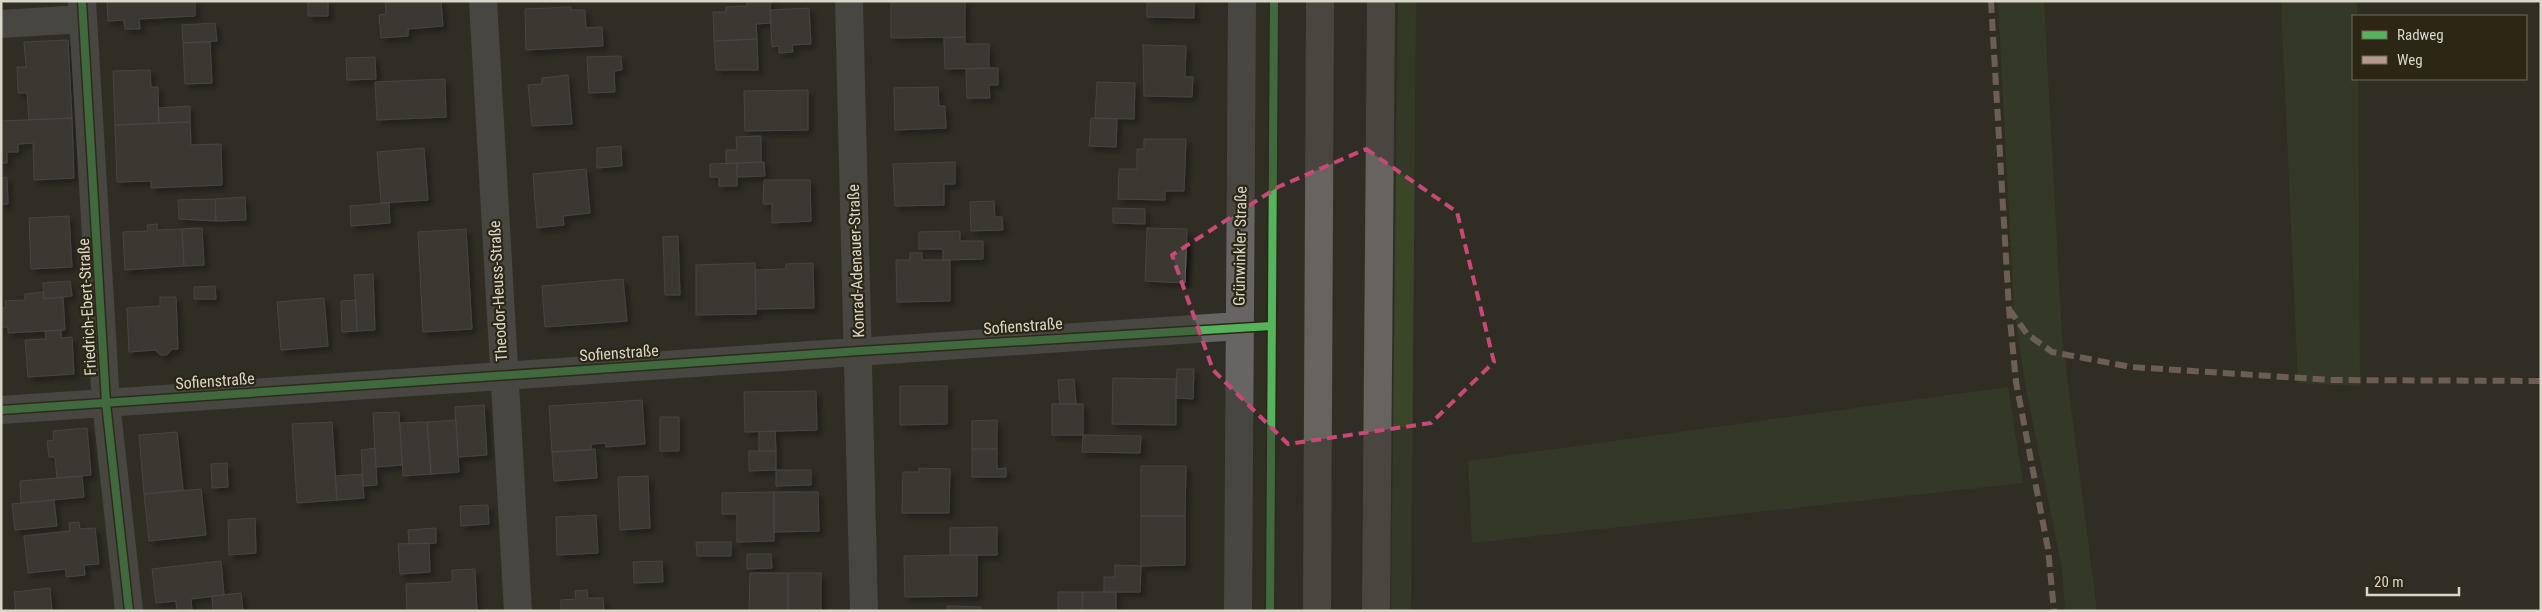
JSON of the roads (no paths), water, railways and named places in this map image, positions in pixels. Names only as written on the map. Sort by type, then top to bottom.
[{"type":"main road","points":[[1317,611],[1320,1]]},
{"type":"main road","points":[[1376,611],[1381,1]]},
{"type":"street","name":"Theodor-Heuss-Straße","points":[[483,1],[518,611]]},
{"type":"street","name":"Konrad-Adenauer-Straße","points":[[849,1],[864,611]]},
{"type":"street","name":"Grünwinkler Straße","points":[[1238,611],[1242,1]]},
{"type":"street","points":[[1,24],[82,10]]},
{"type":"street","name":"Friedrich-Ebert-Straße","points":[[82,10],[106,402],[129,611]]},
{"type":"street","name":"Sofienstraße","points":[[1,410],[503,374],[1239,326]]}]
